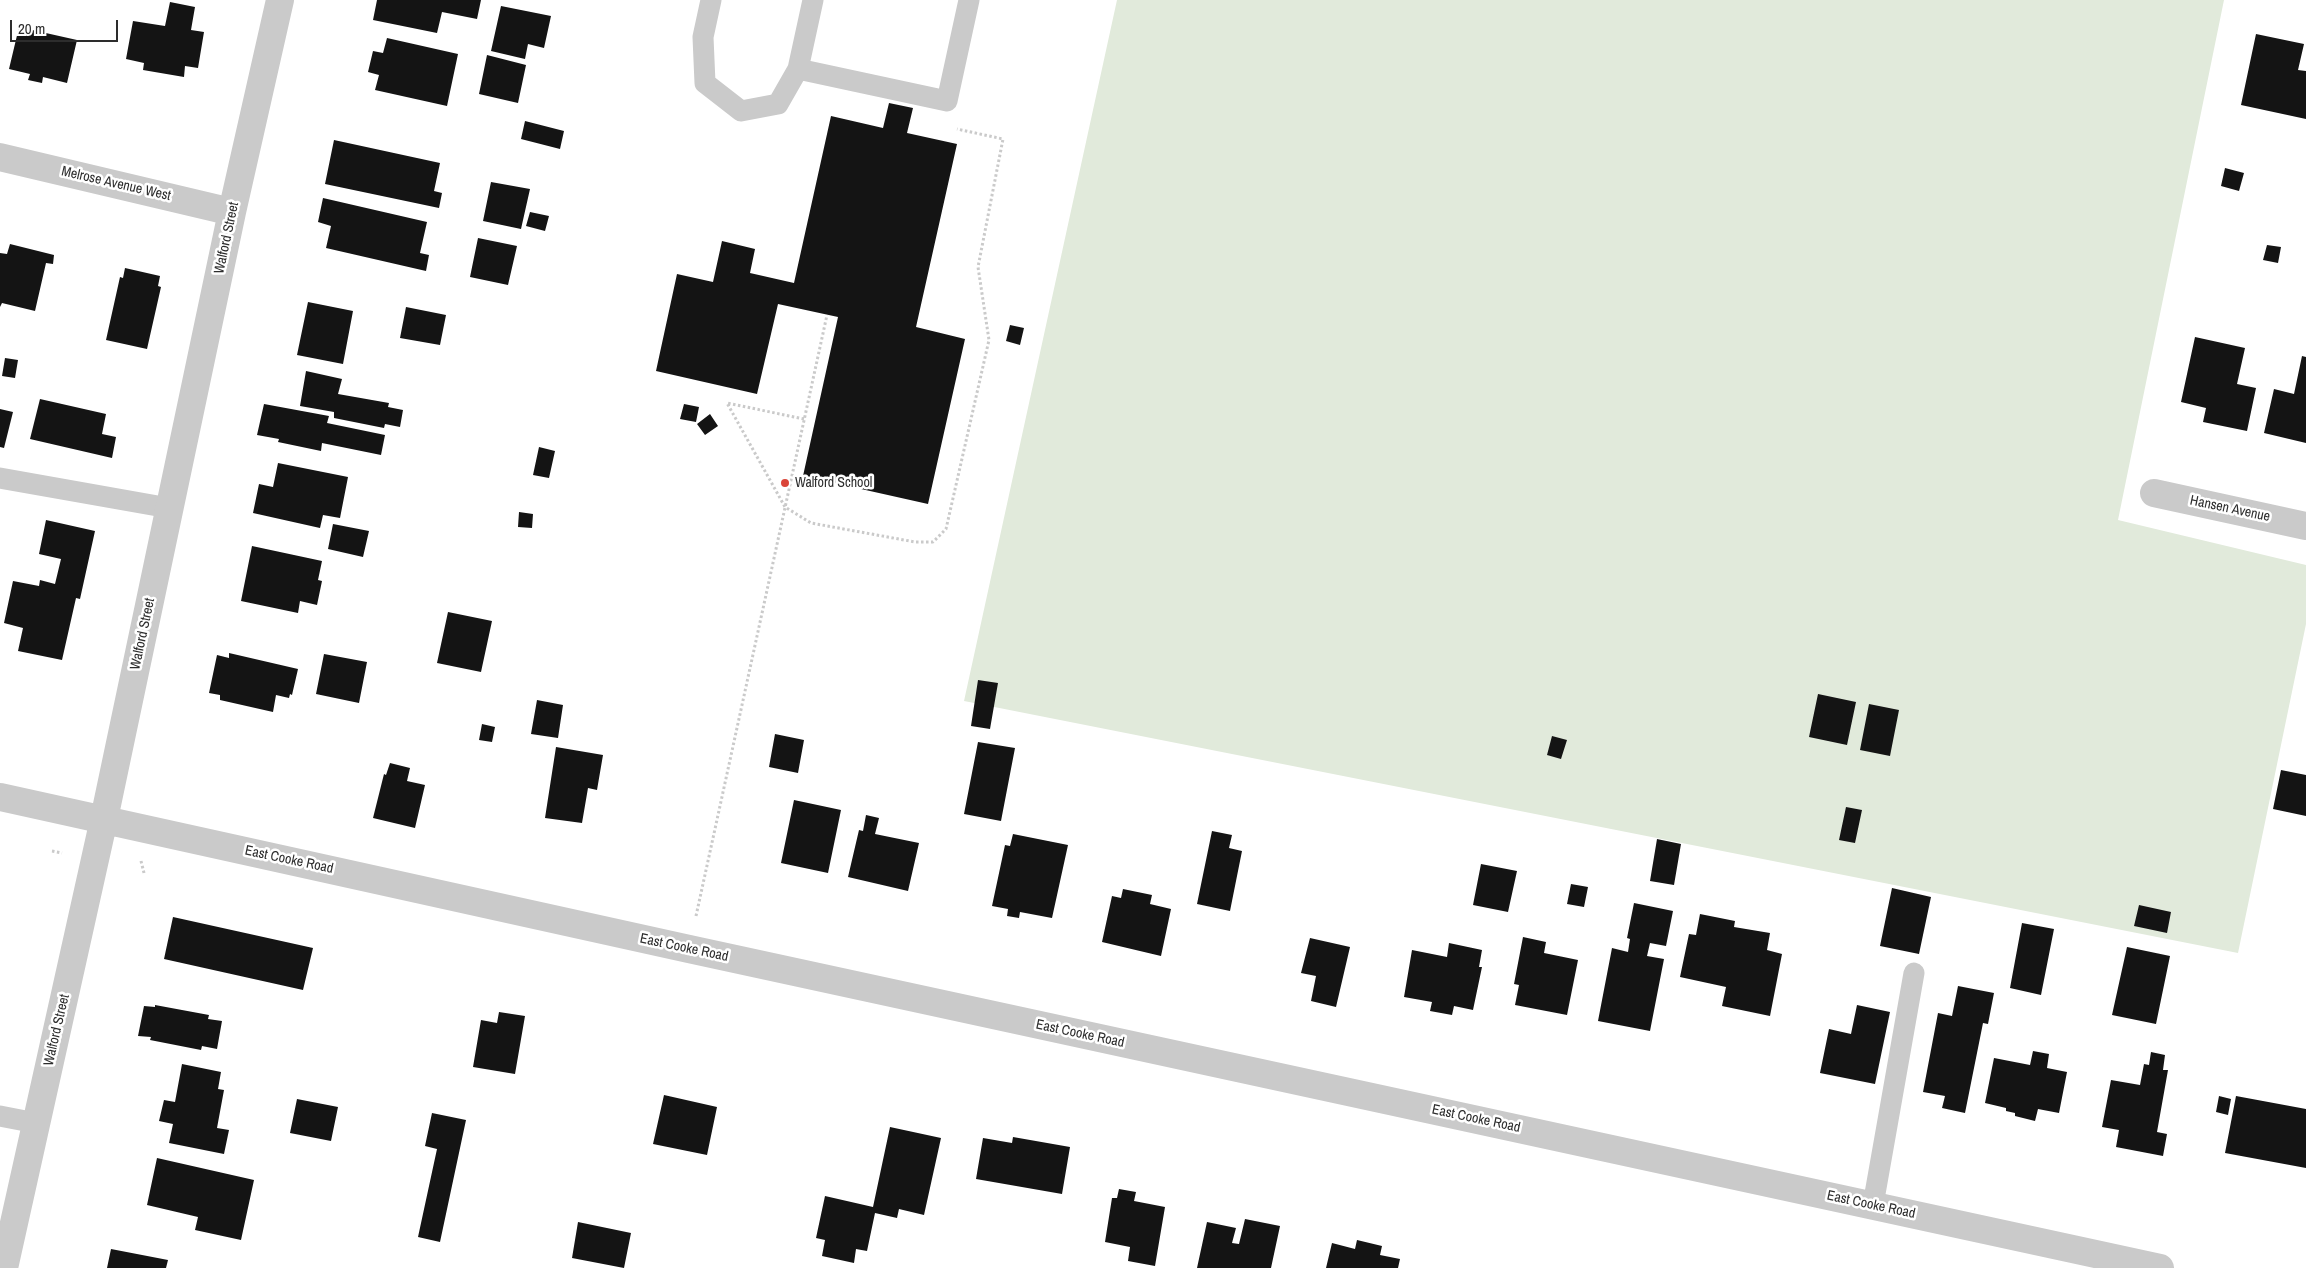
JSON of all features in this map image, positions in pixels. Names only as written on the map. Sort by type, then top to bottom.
[{"type":"street","name":"Walford Street","points":[[4,1268],[104,819],[232,212],[280,0]]},
{"type":"street","name":"Melrose Avenue West","points":[[0,156],[232,212]]},
{"type":"street","name":"Hansen Avenue","points":[[2154,493],[2306,526]]},
{"type":"street","name":"East Cooke Road","points":[[0,797],[689,949],[2160,1268]]},
{"type":"lane","points":[[711,0],[703,37],[705,83],[741,111],[778,104],[798,69],[813,0]]},
{"type":"lane","points":[[798,69],[947,101],[969,0]]},
{"type":"lane","points":[[0,478],[169,508]]},
{"type":"lane","points":[[1872,1205],[1914,972]]},
{"type":"lane","points":[[0,1116],[36,1123]]},
{"type":"path","points":[[804,419],[727,403],[785,507],[810,523],[916,542],[933,542],[946,529],[989,340],[978,267],[1003,139],[954,128],[947,101]]},
{"type":"path","points":[[689,949],[827,314]]},
{"type":"path","points":[[52,851],[62,853]]},
{"type":"path","points":[[140,861],[144,874]]},
{"type":"green space","points":[[1117,0],[2224,0],[2118,520],[2306,565],[2306,624],[2238,953],[964,701]]},
{"type":"building","points":[[377,0],[481,0],[477,19],[442,12],[437,33],[373,20]]},
{"type":"building","points":[[170,2],[195,7],[191,30],[204,32],[198,68],[185,66],[184,77],[143,70],[144,63],[126,59],[133,21],[165,26]]},
{"type":"building","points":[[501,6],[551,16],[544,48],[528,44],[525,59],[491,51]]},
{"type":"building","points":[[19,27],[77,40],[67,83],[43,77],[42,83],[28,80],[30,74],[9,69]]},
{"type":"building","points":[[2256,34],[2304,44],[2298,70],[2306,71],[2306,119],[2241,105]]},
{"type":"building","points":[[387,38],[458,54],[447,106],[375,90],[379,75],[368,72],[373,51],[383,53]]},
{"type":"building","points":[[487,55],[526,65],[518,103],[479,94]]},
{"type":"building","points":[[889,103],[913,108],[907,133],[957,144],[916,327],[965,339],[928,504],[803,476],[838,317],[778,304],[757,394],[656,371],[677,274],[713,282],[722,241],[755,249],[750,273],[794,283],[831,116],[883,128]]},
{"type":"building","points":[[525,121],[564,131],[560,149],[521,139]]},
{"type":"building","points":[[334,140],[440,163],[434,191],[442,193],[439,208],[325,184]]},
{"type":"building","points":[[2225,168],[2244,173],[2239,191],[2221,186]]},
{"type":"building","points":[[491,182],[530,189],[521,229],[483,221]]},
{"type":"building","points":[[323,198],[427,222],[420,253],[429,255],[426,271],[326,248],[331,226],[318,222]]},
{"type":"building","points":[[530,212],[549,216],[545,231],[526,226]]},
{"type":"building","points":[[478,238],[517,246],[508,285],[470,277]]},
{"type":"building","points":[[10,244],[54,255],[53,264],[46,263],[35,311],[2,303],[0,307],[0,253],[7,254]]},
{"type":"building","points":[[2267,245],[2281,247],[2278,263],[2263,260]]},
{"type":"building","points":[[125,268],[160,276],[158,286],[161,287],[147,349],[106,340],[120,277],[123,278]]},
{"type":"building","points":[[308,302],[353,311],[343,364],[297,355]]},
{"type":"building","points":[[406,307],[446,315],[440,345],[400,338]]},
{"type":"building","points":[[1010,325],[1024,328],[1020,345],[1006,341]]},
{"type":"building","points":[[2195,337],[2245,348],[2237,384],[2256,388],[2247,431],[2203,422],[2206,408],[2181,402]]},
{"type":"building","points":[[2302,356],[2306,357],[2306,443],[2264,433],[2274,389],[2294,394]]},
{"type":"building","points":[[5,358],[18,360],[15,378],[2,376]]},
{"type":"building","points":[[306,371],[342,379],[338,394],[389,403],[388,407],[403,410],[400,427],[385,424],[384,428],[334,418],[334,412],[300,406]]},
{"type":"building","points":[[40,399],[106,414],[102,434],[116,437],[112,458],[30,439]]},
{"type":"building","points":[[264,404],[329,416],[327,423],[385,435],[381,455],[322,443],[321,451],[278,442],[279,439],[257,435]]},
{"type":"building","points":[[684,404],[699,407],[696,422],[680,419]]},
{"type":"building","points":[[0,409],[13,412],[4,448],[0,447]]},
{"type":"building","points":[[710,414],[718,426],[705,435],[697,424]]},
{"type":"building","points":[[539,447],[555,451],[549,478],[533,475]]},
{"type":"building","points":[[278,463],[348,477],[340,518],[323,515],[320,528],[253,513],[259,484],[273,487]]},
{"type":"building","points":[[519,512],[533,514],[532,528],[518,527]]},
{"type":"building","points":[[46,520],[95,531],[80,599],[76,598],[62,660],[18,651],[23,628],[4,623],[13,581],[39,586],[40,580],[55,584],[61,559],[39,554]]},
{"type":"building","points":[[333,524],[369,531],[363,557],[328,549]]},
{"type":"building","points":[[252,546],[322,561],[318,580],[322,581],[317,605],[300,601],[298,613],[241,601]]},
{"type":"building","points":[[448,612],[492,621],[481,672],[437,663]]},
{"type":"building","points":[[229,653],[298,669],[292,695],[290,694],[289,698],[276,695],[273,712],[220,700],[220,695],[209,693],[217,655],[229,658]]},
{"type":"building","points":[[324,654],[367,662],[359,703],[316,694]]},
{"type":"building","points":[[978,680],[998,683],[990,729],[971,726]]},
{"type":"building","points":[[1818,694],[1856,702],[1847,745],[1809,737]]},
{"type":"building","points":[[537,700],[563,705],[558,738],[531,734]]},
{"type":"building","points":[[1869,704],[1899,710],[1890,756],[1860,750]]},
{"type":"building","points":[[482,724],[495,727],[492,742],[479,740]]},
{"type":"building","points":[[775,734],[804,740],[798,773],[769,767]]},
{"type":"building","points":[[1552,736],[1567,740],[1561,759],[1547,755]]},
{"type":"building","points":[[978,742],[1015,748],[1001,821],[964,814]]},
{"type":"building","points":[[556,747],[603,755],[597,790],[588,788],[582,823],[545,818]]},
{"type":"building","points":[[390,763],[410,768],[407,781],[425,785],[415,828],[373,818],[384,774],[386,775]]},
{"type":"building","points":[[2281,770],[2306,775],[2306,816],[2273,809]]},
{"type":"building","points":[[794,800],[841,810],[828,873],[781,863]]},
{"type":"building","points":[[1846,807],[1862,810],[1855,843],[1839,840]]},
{"type":"building","points":[[866,815],[879,818],[875,834],[919,843],[908,891],[848,877],[859,830],[863,831]]},
{"type":"building","points":[[1212,831],[1232,835],[1229,848],[1242,851],[1230,911],[1197,904]]},
{"type":"building","points":[[1013,834],[1068,845],[1052,918],[1020,912],[1019,918],[1007,916],[1008,909],[992,906],[1005,845],[1010,846]]},
{"type":"building","points":[[1657,839],[1681,844],[1674,885],[1650,881]]},
{"type":"building","points":[[1481,864],[1517,871],[1508,912],[1473,905]]},
{"type":"building","points":[[1571,884],[1588,887],[1584,907],[1567,904]]},
{"type":"building","points":[[1892,888],[1931,897],[1919,954],[1880,946]]},
{"type":"building","points":[[1123,889],[1152,895],[1150,904],[1171,909],[1161,956],[1102,942],[1112,896],[1121,898]]},
{"type":"building","points":[[1634,903],[1673,911],[1666,946],[1650,943],[1647,956],[1664,959],[1650,1031],[1598,1021],[1612,948],[1628,952],[1630,939],[1627,938]]},
{"type":"building","points":[[2139,905],[2171,912],[2167,933],[2134,926]]},
{"type":"building","points":[[1700,914],[1735,921],[1734,927],[1770,933],[1767,950],[1782,954],[1770,1016],[1722,1006],[1726,987],[1680,977],[1689,934],[1696,935]]},
{"type":"building","points":[[173,917],[313,948],[303,990],[164,959]]},
{"type":"building","points":[[2022,923],[2054,929],[2041,995],[2010,988]]},
{"type":"building","points":[[1523,937],[1546,942],[1544,953],[1578,960],[1567,1015],[1515,1005],[1519,985],[1514,984]]},
{"type":"building","points":[[1310,938],[1350,947],[1336,1007],[1311,1001],[1316,976],[1301,973]]},
{"type":"building","points":[[1449,943],[1482,950],[1479,967],[1482,967],[1473,1010],[1454,1006],[1452,1015],[1430,1011],[1432,1002],[1404,997],[1412,950],[1447,957]]},
{"type":"building","points":[[2127,947],[2170,956],[2156,1024],[2112,1015]]},
{"type":"building","points":[[1958,986],[1994,993],[1988,1024],[1983,1023],[1965,1113],[1942,1108],[1945,1096],[1923,1092],[1938,1013],[1952,1016]]},
{"type":"building","points":[[155,1005],[209,1015],[208,1019],[222,1021],[217,1049],[202,1046],[201,1050],[150,1040],[151,1037],[138,1036],[144,1006],[155,1007]]},
{"type":"building","points":[[1857,1005],[1890,1012],[1875,1084],[1820,1073],[1829,1029],[1851,1034]]},
{"type":"building","points":[[499,1012],[525,1016],[515,1074],[473,1067],[481,1020],[497,1023]]},
{"type":"building","points":[[2033,1051],[2049,1054],[2047,1068],[2067,1072],[2059,1113],[2038,1109],[2035,1121],[2015,1116],[2015,1113],[2006,1111],[2006,1108],[1985,1103],[1994,1058],[2030,1065]]},
{"type":"building","points":[[2151,1052],[2165,1055],[2163,1070],[2168,1070],[2157,1132],[2167,1134],[2163,1156],[2116,1147],[2119,1130],[2102,1127],[2111,1080],[2140,1085],[2144,1064],[2149,1065]]},
{"type":"building","points":[[182,1064],[221,1072],[218,1089],[224,1090],[217,1128],[229,1130],[224,1154],[169,1143],[173,1124],[159,1121],[164,1100],[175,1102]]},
{"type":"building","points":[[664,1095],[717,1107],[707,1155],[653,1144]]},
{"type":"building","points":[[2219,1096],[2231,1099],[2228,1115],[2216,1112]]},
{"type":"building","points":[[2236,1096],[2306,1109],[2306,1168],[2225,1153]]},
{"type":"building","points":[[297,1099],[338,1107],[331,1141],[290,1133]]},
{"type":"building","points":[[432,1113],[466,1120],[440,1242],[418,1237],[437,1149],[425,1146]]},
{"type":"building","points":[[890,1127],[941,1138],[924,1215],[899,1209],[897,1218],[875,1213],[867,1251],[856,1249],[854,1263],[822,1256],[825,1240],[816,1238],[825,1196],[873,1207]]},
{"type":"building","points":[[1013,1137],[1070,1147],[1062,1194],[976,1179],[983,1138],[1012,1143]]},
{"type":"building","points":[[157,1158],[254,1180],[241,1240],[195,1230],[198,1217],[147,1205]]},
{"type":"building","points":[[1119,1189],[1136,1192],[1134,1201],[1165,1207],[1155,1266],[1128,1261],[1130,1247],[1105,1242],[1112,1198],[1117,1198]]},
{"type":"building","points":[[1245,1219],[1280,1226],[1271,1268],[1197,1268],[1207,1222],[1236,1228],[1232,1243],[1239,1244]]},
{"type":"building","points":[[578,1222],[631,1233],[624,1268],[572,1258]]},
{"type":"building","points":[[1357,1240],[1382,1246],[1380,1255],[1400,1259],[1398,1268],[1326,1268],[1332,1243],[1355,1249]]},
{"type":"building","points":[[111,1249],[168,1260],[166,1268],[107,1268]]},
{"type":"place","name":"Walford School","points":[[785,483]]}]
